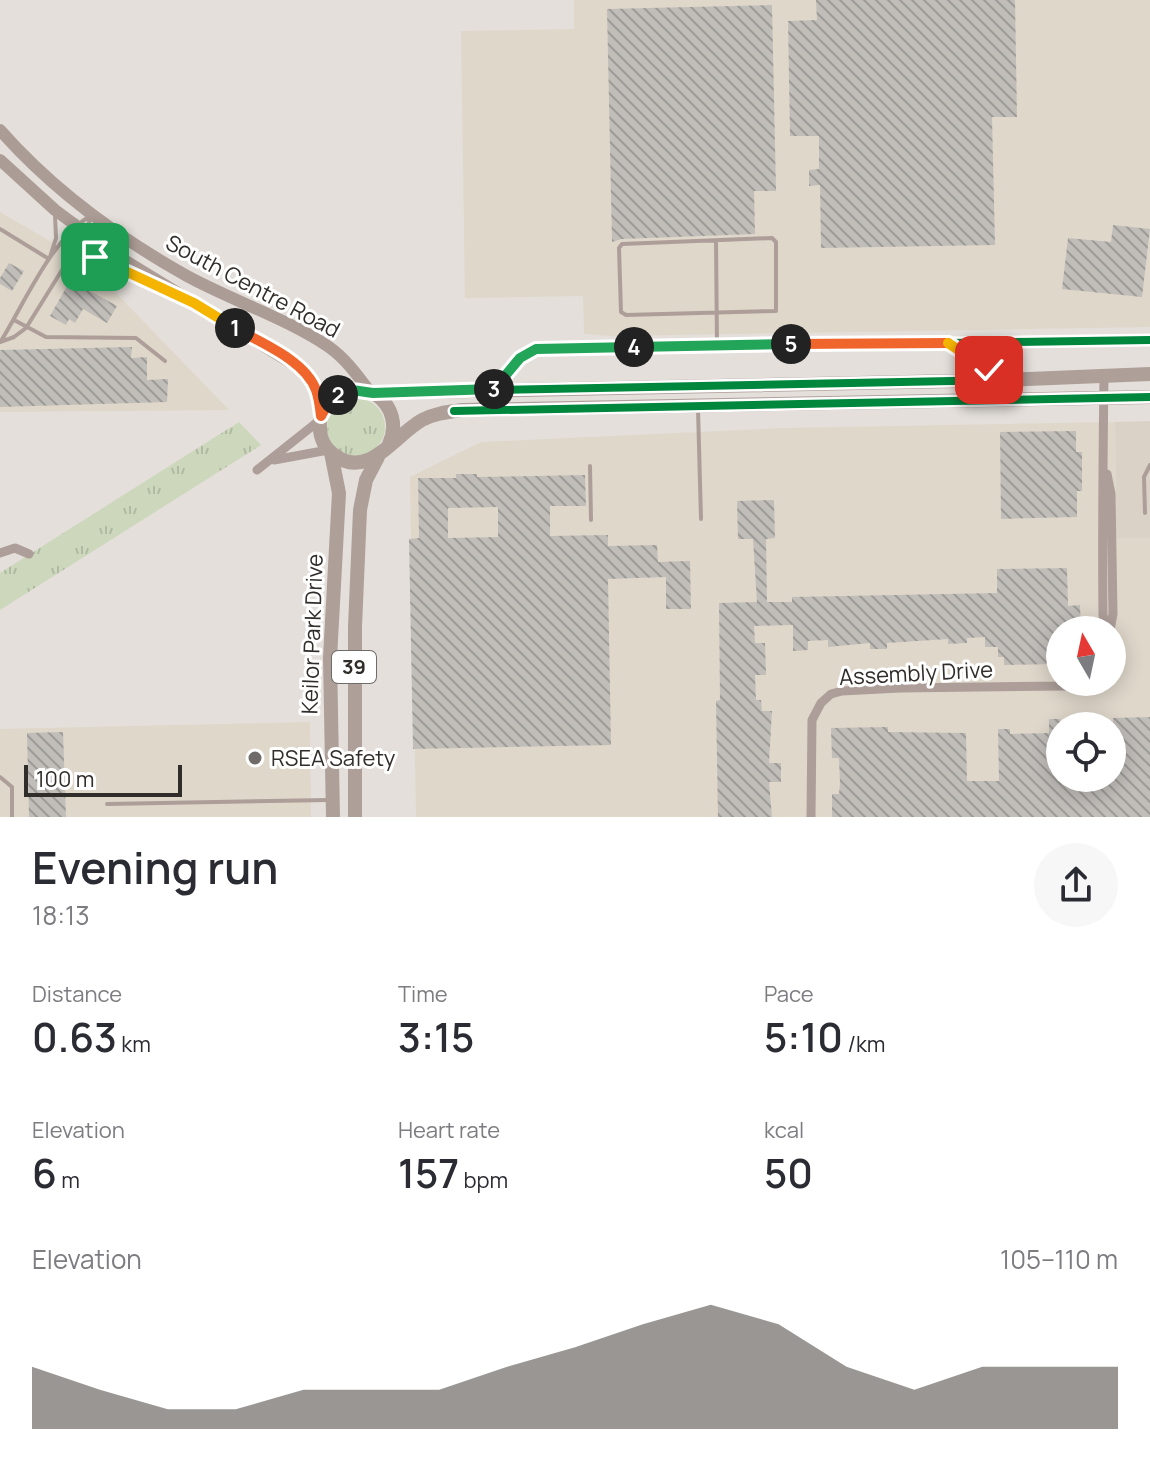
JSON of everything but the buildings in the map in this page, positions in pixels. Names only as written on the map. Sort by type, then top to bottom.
[{"type":"main road","points":[[321,418],[330,400],[352,390],[1002,380],[1150,374]]},
{"type":"main road","name":"39","points":[[372,392],[385,402],[392,415],[393,430],[384,450]]},
{"type":"main road","points":[[330,451],[344,461],[365,462],[424,419],[445,412],[1150,397]]},
{"type":"main road","name":"39","points":[[321,418],[321,436],[330,451]]},
{"type":"main road","name":"Keilor Park Drive","points":[[355,817],[355,627],[360,510],[366,480],[384,450]]},
{"type":"main road","name":"Keilor Park Drive","points":[[330,451],[339,493],[330,658],[333,817]]},
{"type":"street","name":"South Centre Road","points":[[0,130],[34,166],[92,214],[184,274],[330,348],[372,392]]},
{"type":"street","name":"South Centre Road","points":[[0,160],[55,210],[142,273],[298,367],[315,388],[321,418]]},
{"type":"street","points":[[0,172],[37,195]]},
{"type":"street","points":[[495,389],[520,358],[536,349],[1150,340]]},
{"type":"street","points":[[944,341],[1002,380]]},
{"type":"street","points":[[1104,376],[1105,467],[1111,494],[1112,616]]},
{"type":"street","points":[[257,470],[274,460],[296,437],[321,418]]},
{"type":"street","points":[[274,460],[330,451]]},
{"type":"street","points":[[2,548],[20,549],[29,554]]},
{"type":"street","name":"Assembly Drive","points":[[811,817],[812,720],[816,709],[831,694],[900,688],[1046,686]]},
{"type":"lane","points":[[0,342],[49,259],[56,238],[55,210]]},
{"type":"lane","points":[[49,259],[92,214]]},
{"type":"lane","points":[[0,342],[26,328],[70,255],[80,229],[92,214]]},
{"type":"lane","points":[[0,229],[49,259]]},
{"type":"lane","points":[[775,240],[777,309],[772,312],[623,314],[619,248],[627,243],[716,241],[775,240]]},
{"type":"lane","points":[[716,241],[717,346]]},
{"type":"lane","points":[[70,255],[103,260],[194,303]]},
{"type":"lane","points":[[14,320],[37,334],[56,338],[136,338],[165,361]]},
{"type":"lane","points":[[698,407],[701,519]]},
{"type":"lane","points":[[1145,513],[1144,477],[1150,465]]},
{"type":"lane","points":[[590,466],[591,520]]},
{"type":"lane","points":[[0,777],[12,787],[12,817]]},
{"type":"lane","points":[[107,804],[333,800]]},
{"type":"shaded area","points":[[574,0],[1150,0],[1150,327],[614,336],[584,334],[583,296],[465,298],[461,31],[574,29]]},
{"type":"shaded area","points":[[0,212],[86,262],[229,410],[0,412]]},
{"type":"shaded area","points":[[1150,421],[1150,538],[1116,538],[1115,422]]},
{"type":"shaded area","points":[[1115,422],[1116,538],[1150,538],[1150,817],[416,817],[410,477],[481,442],[785,428]]},
{"type":"shaded area","points":[[310,722],[311,817],[0,817],[0,729]]},
{"type":"green space","points":[[356,398],[376,407],[385,427],[376,447],[356,456],[336,447],[327,427],[336,407]]},
{"type":"green space","points":[[239,422],[261,445],[0,610],[0,573]]},
{"type":"cycle path","points":[[495,389],[520,358],[536,349],[1150,340]]},
{"type":"cycle path","points":[[390,392],[1002,380]]},
{"type":"cycle path","points":[[454,411],[1150,397]]},
{"type":"place","name":"RSEA Safety","points":[[255,758]]},
{"type":"route","points":[[95,257],[194,303],[282,355],[313,383],[321,416],[335,396],[352,390],[373,393],[495,389],[520,358],[536,349],[550,348],[944,341],[989,370]]}]
